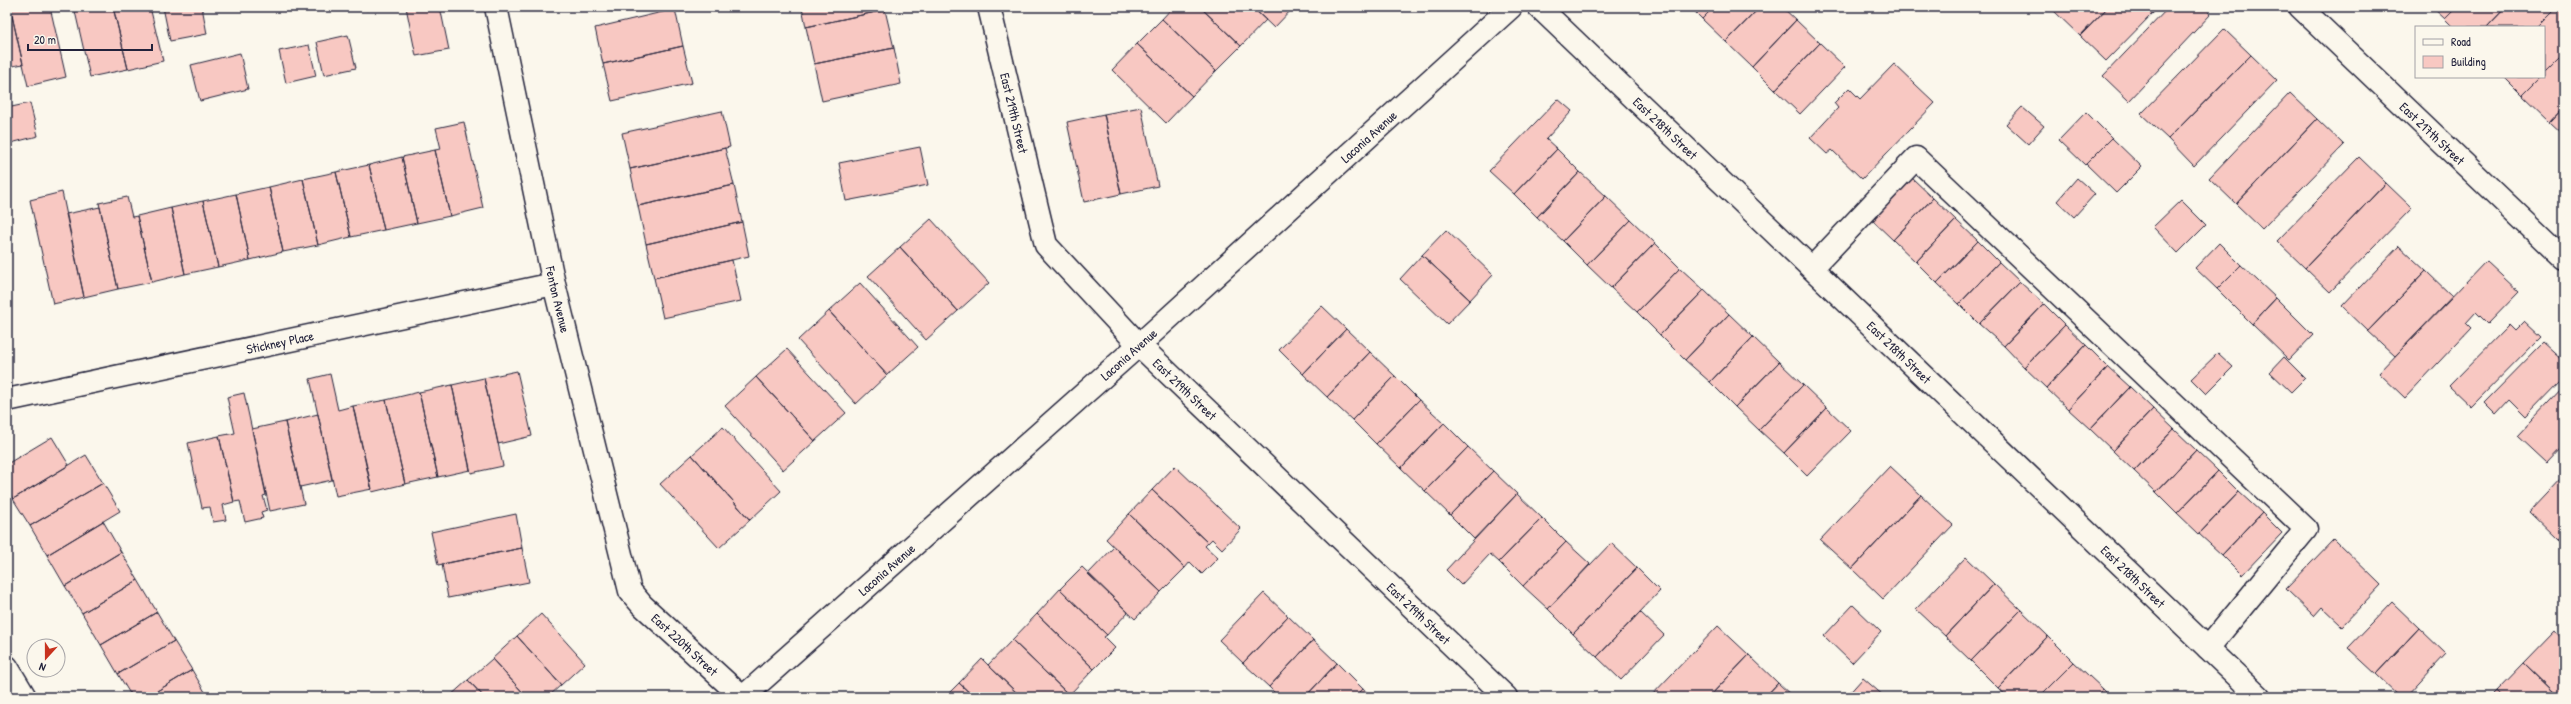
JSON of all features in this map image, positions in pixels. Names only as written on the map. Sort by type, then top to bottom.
[{"type":"street","name":"Fenton Avenue","points":[[496,7],[554,284],[630,591]]},
{"type":"street","name":"East 219th Street","points":[[988,7],[1046,245],[1139,344],[1506,697]]},
{"type":"street","name":"Laconia Avenue","points":[[743,697],[1139,344],[1511,7]]},
{"type":"street","name":"East 218th Street","points":[[1539,7],[2259,697]]},
{"type":"street","name":"East 217th Street","points":[[2300,7],[2564,259]]},
{"type":"street","points":[[1812,268],[1916,158],[2306,529],[2208,648]]},
{"type":"street","name":"Stickney Place","points":[[7,400],[554,284]]},
{"type":"street","name":"East 220th Street","points":[[630,591],[642,605],[743,697]]},
{"type":"street","points":[[7,667],[26,697]]},
{"type":"building","points":[[7,7],[10,7],[23,64],[7,67]]},
{"type":"building","points":[[10,7],[50,7],[66,77],[28,86]]},
{"type":"building","points":[[74,7],[113,7],[128,69],[90,77]]},
{"type":"building","points":[[113,7],[150,7],[163,61],[128,69]]},
{"type":"building","points":[[163,7],[202,7],[207,34],[170,41]]},
{"type":"building","points":[[366,7],[379,7],[366,10]]},
{"type":"building","points":[[406,7],[440,7],[449,50],[416,56]]},
{"type":"building","points":[[802,7],[885,7],[885,10],[806,27]]},
{"type":"building","points":[[1173,7],[1200,7],[1241,46],[1216,71],[1162,19]]},
{"type":"building","points":[[1200,7],[1252,7],[1266,20],[1241,46]]},
{"type":"building","points":[[1252,7],[1294,7],[1274,28]]},
{"type":"building","points":[[1690,7],[1714,7],[1702,19]]},
{"type":"building","points":[[1714,7],[1760,7],[1726,42],[1702,19]]},
{"type":"building","points":[[1760,7],[1782,7],[1796,20],[1752,67],[1726,42]]},
{"type":"building","points":[[2056,7],[2108,7],[2080,36],[2053,10]]},
{"type":"building","points":[[2108,7],[2150,7],[2155,11],[2106,61],[2080,36]]},
{"type":"building","points":[[2169,7],[2204,7],[2211,14],[2129,101],[2103,76]]},
{"type":"building","points":[[2432,7],[2457,7],[2445,19]]},
{"type":"building","points":[[2457,7],[2506,7],[2488,26],[2452,26],[2445,19]]},
{"type":"building","points":[[2506,7],[2557,7],[2538,26],[2488,26]]},
{"type":"building","points":[[2557,7],[2564,7],[2564,52],[2545,71],[2545,26],[2538,26]]},
{"type":"building","points":[[675,9],[683,46],[603,64],[595,28]]},
{"type":"building","points":[[885,10],[894,48],[814,64],[806,27]]},
{"type":"building","points":[[1162,19],[1216,71],[1192,96],[1137,44]]},
{"type":"building","points":[[1796,20],[1820,43],[1775,90],[1752,67]]},
{"type":"building","points":[[2224,29],[2251,55],[2168,139],[2141,114]]},
{"type":"building","points":[[348,35],[356,68],[324,75],[317,42]]},
{"type":"building","points":[[1820,43],[1845,67],[1800,114],[1775,90]]},
{"type":"building","points":[[1137,44],[1192,96],[1166,123],[1112,70]]},
{"type":"building","points":[[309,45],[316,76],[286,83],[279,51]]},
{"type":"building","points":[[683,46],[692,83],[612,101],[603,64]]},
{"type":"building","points":[[894,48],[901,84],[822,101],[814,64]]},
{"type":"building","points":[[2564,52],[2564,107],[2550,122],[2522,95],[2539,78],[2545,78],[2545,71]]},
{"type":"building","points":[[240,53],[248,89],[200,101],[191,65]]},
{"type":"building","points":[[2251,55],[2277,80],[2194,166],[2168,139]]},
{"type":"building","points":[[1894,64],[1935,103],[1862,179],[1832,150],[1827,154],[1810,138],[1838,108],[1834,103],[1849,88],[1860,99]]},
{"type":"building","points":[[2505,78],[2539,78],[2522,95]]},
{"type":"building","points":[[2290,93],[2317,119],[2236,204],[2209,178]]},
{"type":"building","points":[[1558,99],[1572,111],[1546,139],[1557,149],[1514,194],[1489,171]]},
{"type":"building","points":[[30,103],[38,136],[7,144],[7,108]]},
{"type":"building","points":[[1141,107],[1158,186],[1121,194],[1104,114]]},
{"type":"building","points":[[2022,107],[2044,126],[2028,144],[2006,124]]},
{"type":"building","points":[[2564,107],[2564,135],[2550,122]]},
{"type":"building","points":[[722,111],[730,147],[630,169],[622,133]]},
{"type":"building","points":[[2086,112],[2112,138],[2085,165],[2059,140]]},
{"type":"building","points":[[1104,114],[1121,194],[1084,202],[1067,122]]},
{"type":"building","points":[[2317,119],[2344,145],[2262,229],[2236,204]]},
{"type":"building","points":[[464,122],[483,208],[450,216],[435,150],[441,149],[436,128]]},
{"type":"building","points":[[2112,138],[2142,167],[2116,193],[2086,164]]},
{"type":"building","points":[[920,147],[928,185],[846,201],[839,163]]},
{"type":"building","points":[[725,148],[734,185],[638,206],[630,169]]},
{"type":"building","points":[[1557,149],[1580,172],[1537,217],[1514,194]]},
{"type":"building","points":[[435,150],[450,216],[417,223],[402,157]]},
{"type":"building","points":[[402,157],[417,223],[384,230],[369,165]]},
{"type":"building","points":[[2359,157],[2386,183],[2305,268],[2277,241]]},
{"type":"building","points":[[369,165],[384,230],[351,237],[336,172]]},
{"type":"building","points":[[336,172],[351,237],[318,245],[303,179]]},
{"type":"building","points":[[1580,172],[1606,196],[1563,241],[1537,217]]},
{"type":"building","points":[[1911,177],[1933,198],[1893,240],[1871,219]]},
{"type":"building","points":[[2077,178],[2095,194],[2074,217],[2057,201]]},
{"type":"building","points":[[303,179],[318,245],[283,252],[269,187]]},
{"type":"building","points":[[2386,183],[2412,208],[2330,292],[2305,268]]},
{"type":"building","points":[[734,185],[742,222],[646,244],[638,206]]},
{"type":"building","points":[[269,187],[283,252],[250,260],[236,194]]},
{"type":"building","points":[[62,192],[84,297],[53,304],[30,200]]},
{"type":"building","points":[[236,194],[250,260],[218,267],[203,201]]},
{"type":"building","points":[[1606,196],[1631,220],[1587,265],[1563,241]]},
{"type":"building","points":[[127,197],[132,217],[137,216],[152,282],[118,289],[99,203]]},
{"type":"building","points":[[1933,198],[1956,220],[1916,262],[1893,240]]},
{"type":"building","points":[[2181,200],[2206,225],[2178,253],[2153,227]]},
{"type":"building","points":[[203,201],[218,267],[185,274],[171,208]]},
{"type":"building","points":[[100,207],[118,289],[84,297],[66,214]]},
{"type":"building","points":[[171,208],[185,274],[152,282],[137,216]]},
{"type":"building","points":[[931,219],[989,283],[958,311],[900,247]]},
{"type":"building","points":[[1631,220],[1655,243],[1611,288],[1587,265]]},
{"type":"building","points":[[1956,220],[1978,241],[1937,283],[1916,262]]},
{"type":"building","points":[[742,222],[749,256],[654,278],[646,244]]},
{"type":"building","points":[[1446,230],[1493,275],[1470,300],[1422,255]]},
{"type":"building","points":[[1978,241],[1999,262],[1959,304],[1937,283]]},
{"type":"building","points":[[1655,243],[1680,268],[1637,312],[1611,288]]},
{"type":"building","points":[[2219,243],[2241,265],[2217,289],[2195,268]]},
{"type":"building","points":[[2399,246],[2426,271],[2368,331],[2342,306]]},
{"type":"building","points":[[900,247],[958,311],[926,340],[868,276]]},
{"type":"building","points":[[1422,255],[1470,300],[1447,324],[1400,279]]},
{"type":"building","points":[[732,260],[741,301],[663,318],[654,278]]},
{"type":"building","points":[[2486,261],[2519,292],[2488,324],[2476,312],[2466,323],[2471,328],[2405,398],[2379,373]]},
{"type":"building","points":[[1999,262],[2020,282],[1979,324],[1959,304]]},
{"type":"building","points":[[2241,265],[2276,298],[2252,324],[2217,289]]},
{"type":"building","points":[[1680,268],[1704,290],[1660,335],[1637,312]]},
{"type":"building","points":[[2426,271],[2453,297],[2395,356],[2368,331]]},
{"type":"building","points":[[2020,282],[2044,304],[2004,346],[1979,324]]},
{"type":"building","points":[[860,283],[918,347],[887,375],[829,311]]},
{"type":"building","points":[[1704,290],[1729,314],[1685,360],[1660,335]]},
{"type":"building","points":[[2276,298],[2313,335],[2289,360],[2252,324]]},
{"type":"building","points":[[2044,304],[2065,325],[2024,367],[2004,346]]},
{"type":"building","points":[[1322,306],[1346,329],[1303,374],[1279,350]]},
{"type":"building","points":[[829,311],[887,375],[856,404],[798,340]]},
{"type":"building","points":[[1729,314],[1753,337],[1710,382],[1685,360]]},
{"type":"building","points":[[2524,322],[2540,337],[2471,407],[2449,386],[2509,325],[2515,331]]},
{"type":"building","points":[[2065,325],[2086,345],[2046,388],[2024,367]]},
{"type":"building","points":[[1346,329],[1370,352],[1327,397],[1303,374]]},
{"type":"building","points":[[1753,337],[1779,362],[1735,407],[1710,382]]},
{"type":"building","points":[[2543,343],[2564,362],[2564,377],[2526,416],[2509,399],[2495,414],[2484,403]]},
{"type":"building","points":[[2086,345],[2108,367],[2068,409],[2046,388]]},
{"type":"building","points":[[787,349],[846,413],[815,441],[756,377]]},
{"type":"building","points":[[1370,352],[1395,376],[1352,420],[1327,397]]},
{"type":"building","points":[[2218,353],[2233,367],[2206,394],[2191,379]]},
{"type":"building","points":[[2284,357],[2305,378],[2291,392],[2270,372]]},
{"type":"building","points":[[1779,362],[1803,385],[1759,430],[1735,407]]},
{"type":"building","points":[[2108,367],[2130,387],[2090,429],[2068,409]]},
{"type":"building","points":[[517,371],[532,436],[498,444],[484,378]]},
{"type":"building","points":[[330,374],[338,410],[353,406],[372,489],[336,496],[310,379]]},
{"type":"building","points":[[1395,376],[1419,400],[1376,444],[1352,420]]},
{"type":"building","points":[[756,377],[815,441],[783,470],[725,406]]},
{"type":"building","points":[[484,378],[503,466],[471,473],[452,385]]},
{"type":"building","points":[[452,385],[470,470],[438,477],[419,392]]},
{"type":"building","points":[[1803,385],[1827,408],[1784,453],[1759,430]]},
{"type":"building","points":[[2564,386],[2564,444],[2546,463],[2517,436]]},
{"type":"building","points":[[2130,387],[2153,409],[2113,451],[2090,429]]},
{"type":"building","points":[[419,392],[438,477],[405,484],[386,400]]},
{"type":"building","points":[[244,393],[266,495],[263,496],[267,510],[261,512],[263,518],[245,522],[240,501],[234,502],[219,436],[235,433],[227,397]]},
{"type":"building","points":[[386,400],[405,484],[372,492],[353,406]]},
{"type":"building","points":[[1419,400],[1444,423],[1401,468],[1376,444]]},
{"type":"building","points":[[1827,408],[1851,431],[1807,476],[1784,453]]},
{"type":"building","points":[[2153,409],[2174,429],[2134,471],[2113,451]]},
{"type":"building","points":[[318,414],[332,480],[300,487],[285,422]]},
{"type":"building","points":[[285,422],[304,504],[270,511],[252,429]]},
{"type":"building","points":[[1444,423],[1468,447],[1425,491],[1401,468]]},
{"type":"building","points":[[723,427],[781,491],[750,520],[692,455]]},
{"type":"building","points":[[2174,429],[2196,450],[2156,492],[2134,471]]},
{"type":"building","points":[[219,436],[234,502],[223,505],[226,520],[213,522],[210,507],[202,508],[188,443]]},
{"type":"building","points":[[52,437],[69,465],[13,499],[7,489],[7,464]]},
{"type":"building","points":[[1468,447],[1493,471],[1450,515],[1425,491]]},
{"type":"building","points":[[2196,450],[2218,471],[2177,513],[2156,492]]},
{"type":"building","points":[[86,455],[103,483],[30,526],[13,499]]},
{"type":"building","points":[[692,455],[750,520],[719,548],[660,484]]},
{"type":"building","points":[[1175,466],[1241,529],[1222,549],[1212,539],[1208,543],[1152,490]]},
{"type":"building","points":[[1890,466],[1921,495],[1852,569],[1820,540]]},
{"type":"building","points":[[1493,471],[1517,494],[1474,539],[1450,515]]},
{"type":"building","points":[[2218,471],[2239,492],[2199,534],[2177,513]]},
{"type":"building","points":[[2564,475],[2564,532],[2557,539],[2529,512]]},
{"type":"building","points":[[103,483],[120,511],[47,555],[30,526]]},
{"type":"building","points":[[1152,490],[1208,543],[1205,546],[1218,558],[1202,574],[1190,562],[1185,568],[1129,514]]},
{"type":"building","points":[[2239,492],[2262,513],[2222,555],[2199,534]]},
{"type":"building","points":[[1517,494],[1542,518],[1499,562],[1490,554],[1461,585],[1446,570]]},
{"type":"building","points":[[1921,495],[1953,525],[1883,599],[1852,569]]},
{"type":"building","points":[[2262,513],[2282,533],[2242,575],[2222,555]]},
{"type":"building","points":[[516,514],[522,548],[438,565],[431,532]]},
{"type":"building","points":[[1129,514],[1185,568],[1161,592],[1106,539]]},
{"type":"building","points":[[1542,518],[1566,542],[1523,586],[1499,562]]},
{"type":"building","points":[[103,521],[121,552],[65,586],[47,555]]},
{"type":"building","points":[[2564,532],[2564,545],[2557,539]]},
{"type":"building","points":[[2334,539],[2381,585],[2342,626],[2322,607],[2314,616],[2286,589]]},
{"type":"building","points":[[1566,542],[1590,564],[1548,609],[1523,586]]},
{"type":"building","points":[[1611,543],[1637,568],[1573,634],[1548,609]]},
{"type":"building","points":[[1114,547],[1161,592],[1135,619],[1088,574]]},
{"type":"building","points":[[522,548],[529,582],[448,598],[442,564]]},
{"type":"building","points":[[121,552],[138,580],[82,613],[65,586]]},
{"type":"building","points":[[1966,557],[1994,584],[1945,636],[1916,609]]},
{"type":"building","points":[[1082,567],[1128,612],[1107,635],[1060,589]]},
{"type":"building","points":[[1637,568],[1660,591],[1597,657],[1573,634]]},
{"type":"building","points":[[138,580],[157,612],[101,645],[82,613]]},
{"type":"building","points":[[1994,584],[2021,610],[1971,661],[1945,636]]},
{"type":"building","points":[[1060,589],[1107,635],[1104,637],[1115,648],[1094,669],[1037,614]]},
{"type":"building","points":[[1264,593],[1288,616],[1243,663],[1219,640]]},
{"type":"building","points":[[2392,602],[2419,628],[2376,674],[2348,648]]},
{"type":"building","points":[[1853,605],[1881,632],[1852,663],[1824,636]]},
{"type":"building","points":[[2021,610],[2048,636],[1998,688],[1971,661]]},
{"type":"building","points":[[157,612],[174,641],[118,674],[101,645]]},
{"type":"building","points":[[1640,612],[1664,635],[1621,680],[1597,657]]},
{"type":"building","points":[[541,614],[585,663],[561,685],[517,636]]},
{"type":"building","points":[[1037,614],[1094,669],[1069,695],[1012,640]]},
{"type":"building","points":[[1288,616],[1313,640],[1269,687],[1243,663]]},
{"type":"building","points":[[1718,626],[1749,655],[1709,697],[1650,697]]},
{"type":"building","points":[[2419,628],[2446,654],[2406,697],[2400,697],[2376,674]]},
{"type":"building","points":[[2555,631],[2564,641],[2564,697],[2559,697],[2524,663]]},
{"type":"building","points":[[517,636],[561,685],[548,697],[527,697],[492,659]]},
{"type":"building","points":[[2048,636],[2074,662],[2039,697],[2008,697],[1998,688]]},
{"type":"building","points":[[1012,640],[1072,697],[1021,697],[988,665]]},
{"type":"building","points":[[1313,640],[1337,663],[1305,697],[1279,697],[1269,687]]},
{"type":"building","points":[[174,641],[192,670],[147,697],[132,697],[118,674]]},
{"type":"building","points":[[1749,655],[1778,683],[1765,697],[1709,697]]},
{"type":"building","points":[[492,659],[527,697],[484,697],[468,680]]},
{"type":"building","points":[[982,659],[1021,697],[974,697],[959,683]]},
{"type":"building","points":[[2074,662],[2103,689],[2095,697],[2039,697]]},
{"type":"building","points":[[1337,663],[1363,689],[1355,697],[1305,697]]},
{"type":"building","points":[[2524,663],[2559,697],[2503,697],[2497,691]]},
{"type":"building","points":[[192,670],[208,697],[147,697]]},
{"type":"building","points":[[1863,678],[1885,697],[1846,697]]},
{"type":"building","points":[[468,680],[484,697],[449,697]]},
{"type":"building","points":[[959,683],[974,697],[945,697]]},
{"type":"building","points":[[1778,683],[1793,697],[1765,697]]},
{"type":"building","points":[[1363,689],[1372,697],[1355,697]]},
{"type":"building","points":[[2103,689],[2111,697],[2095,697]]},
{"type":"building","points":[[2497,691],[2503,697],[2491,697]]}]
